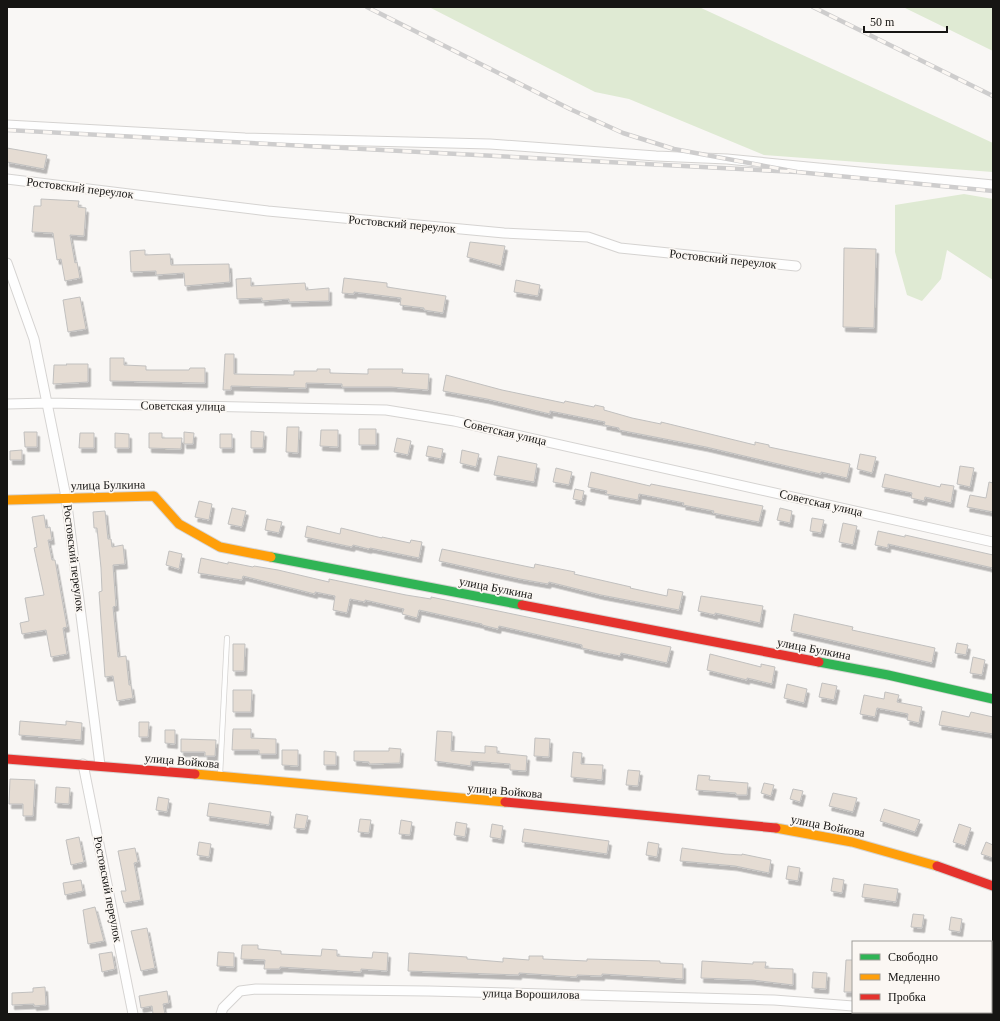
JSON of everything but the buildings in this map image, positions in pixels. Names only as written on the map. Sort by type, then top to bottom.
[{"type":"street","points":[[7,125],[245,138],[490,144],[656,156],[727,159],[993,185]]},
{"type":"street","name":"Ростовский переулок","points":[[7,179],[268,211],[504,233],[588,237],[620,248],[796,266]]},
{"type":"street","name":"Ростовский переулок","points":[[7,263],[34,339],[66,497],[100,765]]},
{"type":"street","name":"Советская улица","points":[[7,404],[48,403],[386,410],[454,421],[993,542]]},
{"type":"street","name":"улица Булкина","points":[[7,500],[66,497],[154,496],[179,524],[220,547],[888,675],[993,699]]},
{"type":"street","name":"улица Войкова","points":[[7,759],[100,765],[682,818],[783,829],[852,842],[944,868],[993,886]]},
{"type":"street","name":"Ростовский переулок","points":[[83,764],[133,1014]]},
{"type":"street","name":"улица Ворошилова","points":[[221,1014],[223,1008],[240,991],[256,989],[429,991],[774,1000],[852,1006]]},
{"type":"street","points":[[927,1013],[938,1014]]},
{"type":"lane","points":[[220,776],[227,638]]},
{"type":"green space","points":[[429,7],[699,7],[993,143],[993,172],[764,155],[629,99],[595,92]]},
{"type":"green space","points":[[903,7],[993,7],[993,51]]},
{"type":"green space","points":[[964,194],[993,199],[993,280],[947,250],[941,279],[922,301],[907,295],[895,252],[895,205]]},
{"type":"railway","points":[[7,130],[797,172],[674,149],[623,133],[570,109],[367,7]]},
{"type":"railway","points":[[813,7],[993,96]]},
{"type":"railway","points":[[797,172],[993,191]]},
{"type":"traffic: fast","points":[[271,557],[522,605]]},
{"type":"traffic: fast","points":[[819,662],[888,675],[993,699]]},
{"type":"traffic: slow","points":[[7,500],[154,496],[179,524],[220,547],[271,557]]},
{"type":"traffic: slow","points":[[195,774],[505,802]]},
{"type":"traffic: slow","points":[[776,828],[852,842],[937,866]]},
{"type":"traffic: jam","points":[[522,605],[819,662]]},
{"type":"traffic: jam","points":[[7,759],[195,774]]},
{"type":"traffic: jam","points":[[505,802],[776,828]]},
{"type":"traffic: jam","points":[[937,866],[993,886]]}]
